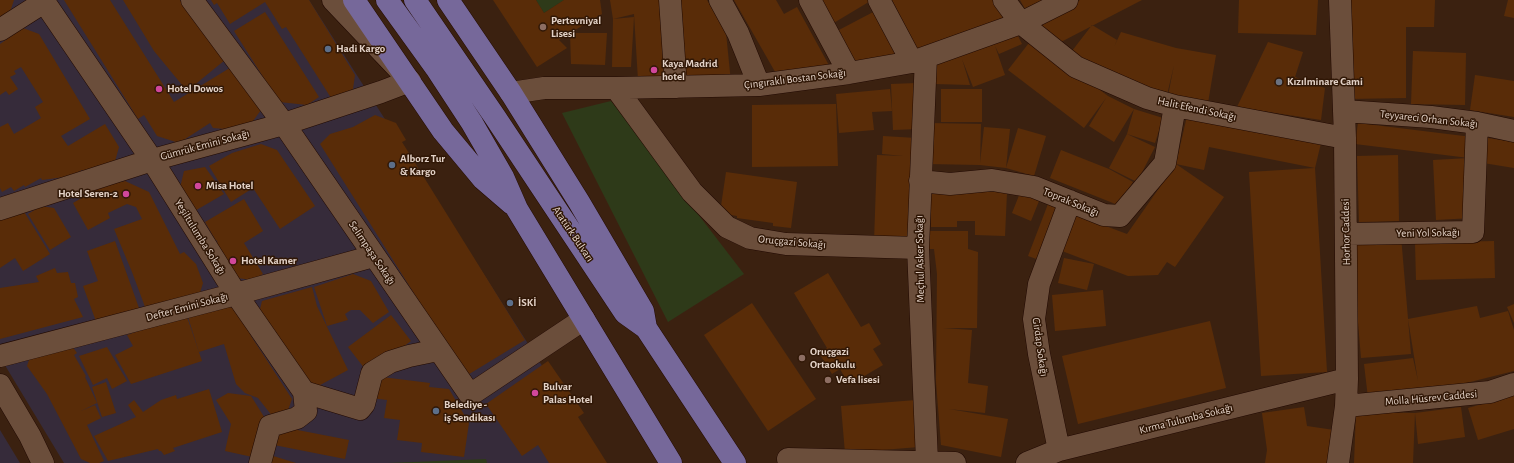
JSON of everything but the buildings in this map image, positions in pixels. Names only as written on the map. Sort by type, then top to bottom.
[{"type":"main road","points":[[354,0],[443,131],[483,179],[517,209]]},
{"type":"main road","points":[[387,0],[436,68],[472,123],[502,177],[517,209],[671,463]]},
{"type":"main road","name":"Atatürk Bulvarı","points":[[415,0],[491,110],[625,313],[646,328],[735,462]]},
{"type":"main road","points":[[448,0],[511,93],[579,202],[643,311],[646,328]]},
{"type":"street","name":"Selimpaşa Sokağı","points":[[192,0],[284,124],[470,395],[584,319]]},
{"type":"street","points":[[334,0],[410,81]]},
{"type":"street","points":[[670,0],[676,87]]},
{"type":"street","points":[[720,0],[738,33],[759,85]]},
{"type":"street","points":[[810,0],[849,73]]},
{"type":"street","points":[[880,0],[919,60]]},
{"type":"street","name":"Halit Efendi Sokağı","points":[[1004,0],[1021,23],[1076,67],[1147,98],[1175,106],[1344,138]]},
{"type":"street","name":"Çıngıraklı Bostan Sokağı","points":[[511,93],[544,88],[759,85],[849,73],[919,60],[1021,23],[1067,0]]},
{"type":"street","name":"Horhor Caddesi","points":[[1338,463],[1346,406],[1347,379],[1344,111],[1340,0]]},
{"type":"street","points":[[0,30],[44,1]]},
{"type":"street","name":"Yeşiltulumba Sokağı","points":[[44,1],[152,160],[236,294],[304,392]]},
{"type":"street","name":"Meçhul Asker Sokağı","points":[[919,60],[920,181],[918,248],[927,462]]},
{"type":"street","name":"Gümrük Emini Sokağı","points":[[0,209],[152,160],[284,124],[410,81]]},
{"type":"street","name":"Oruçgazi Sokağı","points":[[616,88],[692,192],[727,227],[750,238],[786,244],[918,248]]},
{"type":"street","name":"Toprak Sokağı","points":[[920,181],[950,184],[992,180],[1034,187],[1104,215],[1120,216],[1165,163],[1175,106]]},
{"type":"street","name":"Teyyareci Orhan Sokağı","points":[[1344,111],[1431,117],[1477,123],[1514,131]]},
{"type":"street","name":"Yeni Yol Sokağı","points":[[1346,234],[1474,232],[1477,123]]},
{"type":"street","name":"Girdap Sokağı","points":[[1059,450],[1039,354],[1034,319],[1039,284],[1070,201]]},
{"type":"street","name":"Defter Emini Sokağı","points":[[0,356],[374,256]]},
{"type":"street","points":[[260,463],[270,426],[297,418],[306,410],[304,392],[360,409],[364,404],[372,373],[390,362],[409,356],[438,350]]},
{"type":"street","name":"Kırma Tulumba Sokağı","points":[[1027,463],[1059,450],[1347,379]]},
{"type":"street","name":"Molla Hüsrev Caddesi","points":[[1346,406],[1490,392],[1514,384]]},
{"type":"street","points":[[0,385],[30,436],[43,463]]},
{"type":"street","points":[[788,459],[955,463]]},
{"type":"shaded area","points":[[0,0],[309,0],[604,463],[64,463],[0,357]]},
{"type":"shaded area","points":[[0,430],[20,463],[0,463]]},
{"type":"green space","points":[[536,0],[564,0],[544,13]]},
{"type":"green space","points":[[611,101],[744,274],[668,322],[562,113]]},
{"type":"green space","points":[[486,459],[487,463],[388,463]]},
{"type":"place","name":"Pertevniyal Lisesi","points":[[543,27]]},
{"type":"place","name":"Hadi Kargo","points":[[328,49]]},
{"type":"place","name":"Kaya Madrid hotel","points":[[654,70]]},
{"type":"place","name":"Kızılminare Cami","points":[[1279,82]]},
{"type":"place","name":"Hotel Dowos","points":[[159,89]]},
{"type":"place","name":"Alborz Tur & Kargo","points":[[392,165]]},
{"type":"place","name":"Misa Hotel","points":[[198,186]]},
{"type":"place","name":"Hotel Seren-2","points":[[126,194]]},
{"type":"place","name":"Hotel Kamer","points":[[233,261]]},
{"type":"place","name":"İSKİ","points":[[510,303]]},
{"type":"place","name":"Oruçgazi Ortaokulu","points":[[802,358]]},
{"type":"place","name":"Vefa lisesi","points":[[828,380]]},
{"type":"place","name":"Bulvar Palas Hotel","points":[[535,393]]},
{"type":"place","name":"Belediye - iş Sendikası","points":[[436,411]]}]
